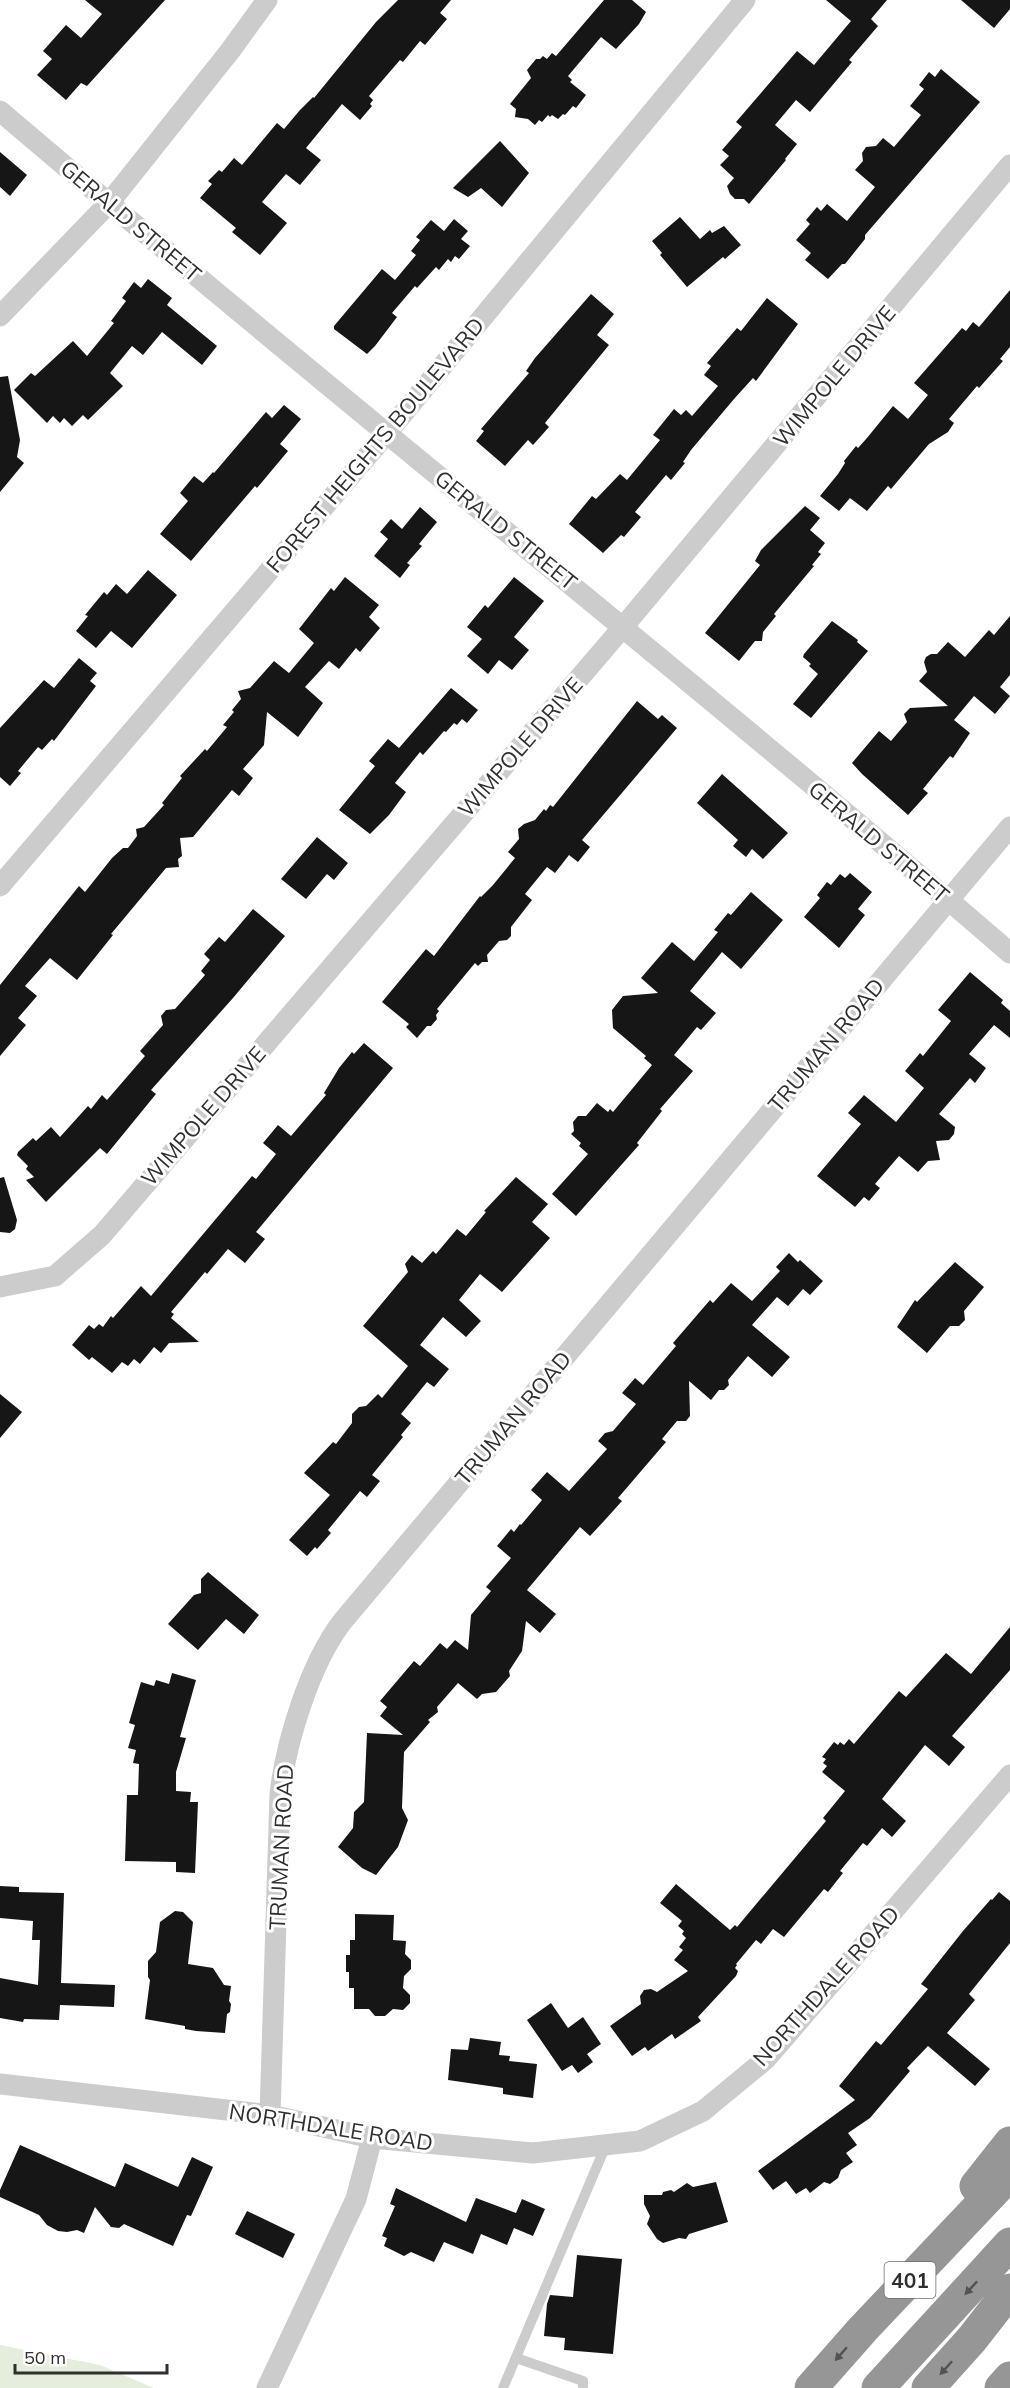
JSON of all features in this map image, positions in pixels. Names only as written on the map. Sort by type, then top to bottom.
[{"type":"highway","points":[[864,2329],[1010,2143]]},
{"type":"highway","name":"401","points":[[811,2388],[1010,2174]]},
{"type":"highway","points":[[878,2388],[1010,2244]]},
{"type":"highway","points":[[928,2388],[972,2339],[1010,2290]]},
{"type":"highway","points":[[1001,2388],[1010,2378]]},
{"type":"street","points":[[0,316],[109,203],[230,51],[267,0]]},
{"type":"street","name":"FOREST HEIGHTS BOULEVARD","points":[[0,886],[387,433],[746,0]]},
{"type":"street","name":"GERALD STREET","points":[[0,111],[623,627],[1010,952]]},
{"type":"street","name":"WIMPOLE DRIVE","points":[[0,1287],[55,1276],[102,1234],[623,627],[1010,165]]},
{"type":"street","name":"TRUMAN ROAD","points":[[270,2115],[282,1776],[292,1731],[323,1653],[340,1625],[1010,827]]},
{"type":"street","name":"NORTHDALE ROAD","points":[[0,2084],[270,2115],[372,2138],[532,2153],[640,2141],[703,2111],[766,2059],[1010,1775]]},
{"type":"street","points":[[267,2388],[356,2199],[372,2138]]},
{"type":"lane","points":[[503,2388],[606,2145]]},
{"type":"lane","points":[[516,2358],[583,2381],[582,2388]]},
{"type":"green space","points":[[0,2345],[100,2365],[154,2388],[0,2388]]},
{"type":"building","points":[[85,0],[165,0],[87,86],[81,83],[66,100],[37,75],[52,59],[43,51],[66,25],[81,38],[102,14]]},
{"type":"building","points":[[398,0],[451,0],[440,13],[447,19],[425,45],[420,41],[403,62],[400,60],[369,96],[373,100],[370,104],[372,106],[360,120],[342,104],[306,148],[321,160],[300,185],[286,174],[262,202],[287,223],[260,255],[232,232],[236,228],[200,198],[212,184],[208,181],[219,170],[222,172],[234,158],[242,165],[277,123],[284,129],[314,98],[376,22]]},
{"type":"building","points":[[604,0],[632,0],[646,12],[639,24],[616,49],[601,37],[568,76],[572,80],[570,82],[586,95],[576,108],[573,106],[558,119],[548,115],[542,122],[539,120],[535,125],[528,119],[515,117],[516,109],[510,104],[531,78],[527,70],[536,59],[543,56],[547,59],[552,53],[556,56]]},
{"type":"building","points":[[826,0],[887,0],[871,19],[878,26],[849,60],[852,62],[810,112],[796,100],[775,125],[797,144],[786,160],[749,204],[744,199],[735,199],[727,186],[734,178],[720,165],[729,156],[722,150],[742,127],[736,122],[797,51],[814,65],[851,21]]},
{"type":"building","points":[[961,0],[1010,0],[1010,9],[994,28]]},
{"type":"building","points":[[941,69],[980,102],[865,235],[865,239],[845,264],[842,264],[828,279],[805,260],[811,253],[796,240],[810,224],[806,220],[817,207],[821,211],[827,204],[847,221],[875,187],[855,170],[863,161],[862,153],[866,147],[876,146],[883,138],[894,147],[921,115],[910,106],[924,89],[919,85],[929,72],[935,77]]},
{"type":"building","points":[[500,141],[529,173],[502,207],[481,188],[468,197],[453,188]]},
{"type":"building","points":[[0,152],[27,175],[10,196],[0,187]]},
{"type":"building","points":[[680,217],[700,239],[710,230],[712,233],[724,226],[741,245],[687,287],[660,255],[662,253],[652,241]]},
{"type":"building","points":[[454,219],[468,231],[461,239],[470,246],[459,259],[455,256],[451,262],[448,259],[439,270],[436,267],[417,288],[415,286],[392,313],[397,317],[367,354],[334,329],[334,326],[382,269],[395,280],[416,255],[411,251],[420,240],[416,237],[431,220],[444,231]]},
{"type":"building","points":[[148,279],[172,298],[167,305],[217,346],[202,365],[162,332],[143,355],[132,346],[110,373],[123,386],[88,420],[83,415],[72,426],[64,418],[60,423],[53,416],[47,423],[14,390],[31,373],[35,376],[73,341],[87,356],[114,323],[111,321],[126,301],[122,298],[134,282],[141,288]]},
{"type":"building","points":[[1010,290],[1010,347],[1000,359],[1003,361],[979,388],[977,386],[949,419],[954,423],[948,432],[929,444],[891,489],[888,486],[867,511],[850,498],[839,511],[820,496],[856,446],[858,448],[893,406],[908,419],[928,395],[914,383],[962,328],[966,331],[973,322],[979,327]]},
{"type":"building","points":[[591,294],[614,314],[597,335],[609,345],[545,423],[549,427],[533,445],[528,440],[505,466],[476,441],[484,431],[481,429],[529,373],[526,371],[535,358]]},
{"type":"building","points":[[767,298],[798,324],[756,381],[753,378],[691,450],[683,462],[685,463],[671,480],[666,475],[635,512],[641,517],[624,537],[621,535],[603,553],[569,524],[592,496],[596,499],[620,474],[627,480],[660,440],[653,435],[674,409],[681,415],[686,410],[692,416],[718,386],[704,375],[711,366],[707,363],[737,328],[741,331]]},
{"type":"building","points":[[8,376],[20,440],[17,457],[24,463],[0,492],[0,377]]},
{"type":"building","points":[[284,405],[301,419],[280,444],[288,451],[191,561],[160,534],[188,501],[180,493],[194,476],[203,483],[266,412],[272,418]]},
{"type":"building","points":[[805,506],[820,518],[810,530],[825,543],[818,552],[821,554],[812,565],[814,566],[774,614],[776,616],[763,632],[762,641],[755,641],[739,661],[705,633],[760,565],[755,561],[761,550]]},
{"type":"building","points":[[420,507],[437,522],[419,544],[422,546],[407,563],[410,565],[400,578],[374,556],[388,539],[380,532],[391,519],[402,529]]},
{"type":"building","points":[[148,570],[177,595],[132,648],[111,631],[96,648],[76,631],[88,616],[85,615],[104,592],[107,595],[116,584],[127,594]]},
{"type":"building","points":[[345,577],[379,605],[369,617],[380,628],[360,652],[356,648],[339,669],[329,661],[305,687],[323,703],[298,737],[267,712],[264,745],[243,769],[253,778],[239,796],[232,790],[193,837],[180,838],[182,856],[178,859],[179,867],[166,868],[111,934],[113,935],[77,980],[50,958],[25,986],[37,996],[18,1018],[26,1025],[0,1056],[0,985],[79,886],[85,892],[112,858],[123,848],[128,848],[137,836],[136,829],[144,827],[164,805],[162,803],[182,778],[180,776],[205,749],[207,751],[227,727],[223,725],[241,699],[238,691],[250,688],[274,661],[289,673],[314,643],[299,629],[331,588],[334,591]]},
{"type":"building","points":[[514,577],[544,601],[514,637],[529,650],[512,670],[499,660],[488,674],[467,656],[482,639],[467,627],[485,605],[488,608]]},
{"type":"building","points":[[1010,616],[1010,675],[1000,687],[1010,696],[995,714],[974,696],[954,720],[970,733],[953,758],[950,756],[923,789],[928,793],[908,815],[852,763],[879,731],[891,741],[907,722],[904,714],[910,708],[948,706],[919,681],[927,672],[924,662],[926,657],[937,654],[948,642],[965,657],[989,630],[994,635]]},
{"type":"building","points":[[832,621],[858,640],[857,642],[868,651],[811,718],[793,704],[818,674],[803,657]]},
{"type":"building","points":[[79,658],[97,673],[90,681],[96,686],[54,741],[52,739],[42,750],[38,747],[18,771],[21,773],[10,786],[0,777],[0,728],[44,680],[54,688]]},
{"type":"building","points":[[451,688],[478,710],[467,723],[462,719],[457,725],[454,723],[446,732],[444,731],[423,755],[420,752],[395,783],[406,792],[389,815],[370,834],[339,810],[375,766],[369,761],[388,739],[399,748]]},
{"type":"building","points":[[637,701],[658,719],[662,715],[677,728],[582,840],[590,847],[578,862],[569,855],[555,873],[547,867],[525,894],[532,900],[511,927],[511,936],[507,940],[499,941],[487,955],[488,962],[482,962],[478,966],[475,963],[437,1009],[439,1011],[436,1015],[437,1019],[431,1026],[427,1026],[417,1038],[406,1027],[409,1024],[382,1002],[426,949],[434,956],[480,896],[493,885],[515,858],[508,852],[519,839],[518,829],[535,820],[550,805],[553,807]]},
{"type":"building","points":[[722,774],[788,833],[763,859],[752,849],[746,857],[733,846],[738,840],[697,803]]},
{"type":"building","points":[[317,837],[348,863],[334,880],[327,874],[306,899],[281,879]]},
{"type":"building","points":[[850,873],[872,892],[858,909],[865,915],[839,948],[804,917],[820,898],[817,895],[827,882],[831,885],[840,874],[845,878]]},
{"type":"building","points":[[751,892],[783,920],[741,969],[722,952],[690,991],[716,1013],[701,1030],[697,1027],[674,1055],[693,1071],[660,1109],[662,1111],[637,1143],[639,1145],[576,1216],[552,1194],[588,1154],[571,1134],[574,1131],[573,1122],[578,1116],[586,1116],[597,1103],[608,1112],[610,1109],[613,1112],[652,1065],[644,1058],[646,1056],[613,1028],[612,1010],[623,996],[658,993],[641,978],[672,942],[694,961],[718,932],[714,930],[728,913],[731,915]]},
{"type":"building","points":[[253,909],[285,936],[151,1090],[156,1094],[107,1154],[100,1148],[46,1202],[26,1180],[34,1177],[26,1169],[28,1166],[17,1155],[18,1152],[33,1138],[36,1141],[51,1127],[60,1137],[88,1106],[91,1109],[102,1095],[107,1100],[145,1056],[140,1051],[163,1025],[161,1016],[166,1010],[175,1009],[205,975],[201,971],[210,960],[204,954],[219,937],[225,942]]},
{"type":"building","points":[[970,972],[1003,1000],[1001,1003],[1010,1011],[1010,1038],[994,1025],[969,1054],[986,1068],[975,1083],[970,1078],[939,1114],[955,1127],[954,1134],[949,1140],[936,1141],[940,1160],[928,1161],[918,1172],[899,1156],[875,1184],[880,1188],[869,1201],[864,1197],[855,1207],[817,1176],[861,1124],[848,1113],[864,1095],[896,1122],[924,1088],[905,1071],[920,1053],[923,1056],[951,1021],[938,1010]]},
{"type":"building","points":[[364,1043],[393,1068],[256,1232],[265,1239],[245,1263],[228,1249],[171,1312],[174,1314],[171,1318],[199,1342],[169,1343],[161,1353],[154,1347],[140,1364],[134,1359],[128,1366],[122,1362],[112,1373],[92,1357],[89,1360],[72,1345],[89,1325],[94,1329],[99,1324],[103,1327],[141,1286],[151,1296],[252,1176],[256,1179],[276,1154],[263,1143],[278,1125],[291,1136],[326,1095],[324,1093],[339,1068],[352,1052],[354,1054]]},
{"type":"building","points":[[4,1177],[17,1220],[15,1229],[10,1233],[0,1232],[0,1178]]},
{"type":"building","points":[[516,1177],[548,1204],[532,1222],[550,1238],[502,1292],[480,1274],[459,1300],[481,1321],[466,1337],[443,1317],[420,1345],[449,1369],[434,1387],[427,1382],[401,1414],[411,1423],[401,1435],[403,1437],[372,1475],[380,1481],[367,1497],[360,1491],[328,1530],[331,1533],[317,1549],[315,1547],[307,1556],[289,1540],[330,1495],[304,1473],[333,1442],[336,1444],[352,1423],[352,1414],[359,1407],[366,1406],[378,1394],[382,1398],[408,1366],[363,1326],[408,1272],[405,1264],[412,1255],[422,1263],[433,1251],[436,1254],[457,1229],[466,1236],[486,1212],[484,1211]]},
{"type":"building","points":[[789,1253],[823,1281],[810,1295],[803,1289],[788,1306],[777,1297],[752,1325],[790,1357],[772,1377],[748,1356],[728,1380],[729,1385],[724,1390],[719,1390],[711,1400],[689,1381],[690,1416],[686,1421],[677,1421],[662,1439],[666,1442],[618,1498],[622,1501],[590,1536],[580,1527],[527,1590],[556,1614],[540,1633],[526,1621],[522,1651],[509,1671],[510,1676],[496,1692],[482,1694],[477,1699],[458,1683],[437,1707],[438,1712],[428,1720],[430,1722],[404,1752],[402,1808],[408,1820],[398,1847],[376,1875],[362,1868],[338,1847],[353,1828],[354,1812],[364,1802],[367,1733],[403,1735],[380,1716],[387,1707],[380,1701],[414,1661],[420,1666],[440,1643],[447,1649],[455,1640],[468,1650],[471,1615],[491,1591],[486,1587],[511,1558],[497,1546],[511,1529],[514,1532],[521,1525],[542,1500],[531,1490],[547,1472],[569,1491],[607,1449],[598,1441],[605,1433],[613,1431],[636,1404],[622,1393],[635,1378],[643,1385],[676,1346],[673,1343],[710,1300],[713,1303],[731,1283],[752,1301],[780,1271],[776,1267]]},
{"type":"building","points":[[955,1262],[984,1287],[964,1311],[965,1320],[959,1326],[950,1326],[927,1353],[897,1327],[915,1300],[917,1302]]},
{"type":"building","points":[[0,1394],[22,1412],[0,1438]]},
{"type":"building","points":[[208,1572],[259,1615],[244,1634],[226,1619],[198,1650],[168,1624],[194,1595],[201,1593],[201,1579]]},
{"type":"building","points":[[1010,1627],[1010,1670],[952,1736],[965,1747],[949,1766],[925,1745],[882,1799],[906,1821],[892,1837],[882,1828],[867,1846],[863,1843],[840,1871],[843,1873],[828,1892],[824,1889],[784,1937],[773,1929],[761,1944],[756,1940],[736,1964],[735,1968],[738,1971],[736,1976],[698,2017],[701,2021],[675,2039],[672,2034],[648,2051],[645,2047],[632,2056],[610,2026],[641,2004],[640,1996],[644,1990],[651,1989],[657,1992],[688,1971],[674,1960],[683,1950],[679,1947],[686,1938],[682,1934],[684,1931],[678,1926],[682,1921],[660,1903],[676,1884],[730,1930],[735,1925],[737,1927],[826,1821],[823,1818],[845,1791],[822,1772],[827,1766],[823,1763],[826,1759],[822,1757],[834,1742],[844,1745],[849,1739],[854,1744],[899,1691],[906,1697],[946,1653],[971,1674]]},
{"type":"building","points":[[172,1673],[196,1680],[180,1737],[186,1738],[176,1772],[176,1791],[191,1792],[190,1802],[198,1802],[195,1873],[176,1872],[176,1862],[125,1861],[127,1795],[138,1795],[139,1764],[133,1763],[136,1750],[128,1748],[135,1725],[129,1723],[141,1682],[154,1686],[156,1680],[169,1684]]},
{"type":"building","points":[[0,1886],[19,1887],[19,1892],[64,1893],[61,1983],[115,1985],[114,2007],[60,2005],[59,2020],[24,2019],[23,2022],[0,2018],[0,1978],[38,1985],[40,1940],[32,1940],[33,1921],[0,1918]]},
{"type":"building","points":[[999,1892],[1010,1901],[1010,1943],[969,1994],[975,2000],[947,2033],[990,2069],[975,2086],[928,2046],[907,2068],[910,2071],[870,2118],[848,2133],[857,2145],[846,2153],[853,2162],[841,2170],[838,2178],[830,2184],[824,2182],[810,2193],[806,2188],[796,2194],[786,2181],[773,2190],[758,2171],[855,2100],[839,2086],[876,2041],[881,2045],[928,1989],[921,1984],[963,1931]]},
{"type":"building","points":[[175,1911],[183,1912],[193,1922],[188,1964],[213,1968],[224,1985],[231,1986],[230,2012],[227,2014],[225,2033],[196,2031],[185,2029],[185,2026],[145,2019],[150,1980],[148,1961],[156,1952],[160,1922]]},
{"type":"building","points":[[355,1914],[394,1915],[393,1940],[406,1941],[405,1954],[411,1960],[411,1969],[404,1976],[403,1988],[410,1995],[410,2003],[403,2010],[393,2009],[385,2016],[375,2016],[369,2009],[354,2009],[354,1988],[349,1988],[346,1955],[350,1955],[350,1940],[355,1940]]},
{"type":"building","points":[[551,2003],[568,2028],[583,2017],[601,2044],[587,2054],[593,2062],[578,2073],[572,2065],[562,2071],[527,2020]]},
{"type":"building","points":[[470,2038],[501,2042],[499,2055],[510,2056],[509,2061],[537,2064],[533,2098],[503,2094],[503,2088],[448,2080],[451,2049],[468,2050]]},
{"type":"building","points":[[20,2145],[115,2187],[125,2163],[178,2187],[192,2157],[213,2167],[191,2216],[187,2215],[173,2246],[124,2224],[119,2228],[111,2227],[95,2207],[84,2233],[77,2230],[58,2231],[47,2225],[39,2215],[0,2197],[0,2190]]},
{"type":"building","points":[[716,2182],[728,2222],[689,2234],[686,2239],[679,2238],[663,2243],[657,2239],[647,2224],[650,2216],[644,2204],[644,2195],[662,2195],[663,2192],[671,2190],[674,2192],[687,2183],[693,2187]]},
{"type":"building","points":[[396,2188],[466,2222],[476,2198],[516,2213],[522,2199],[545,2209],[533,2236],[514,2228],[507,2245],[481,2234],[473,2254],[444,2242],[434,2262],[411,2252],[404,2256],[384,2246],[387,2238],[382,2236],[395,2206],[390,2204]]},
{"type":"building","points":[[247,2211],[295,2234],[283,2258],[235,2234]]},
{"type":"building","points":[[577,2255],[622,2259],[613,2354],[564,2350],[565,2338],[544,2336],[550,2295],[573,2297]]}]
